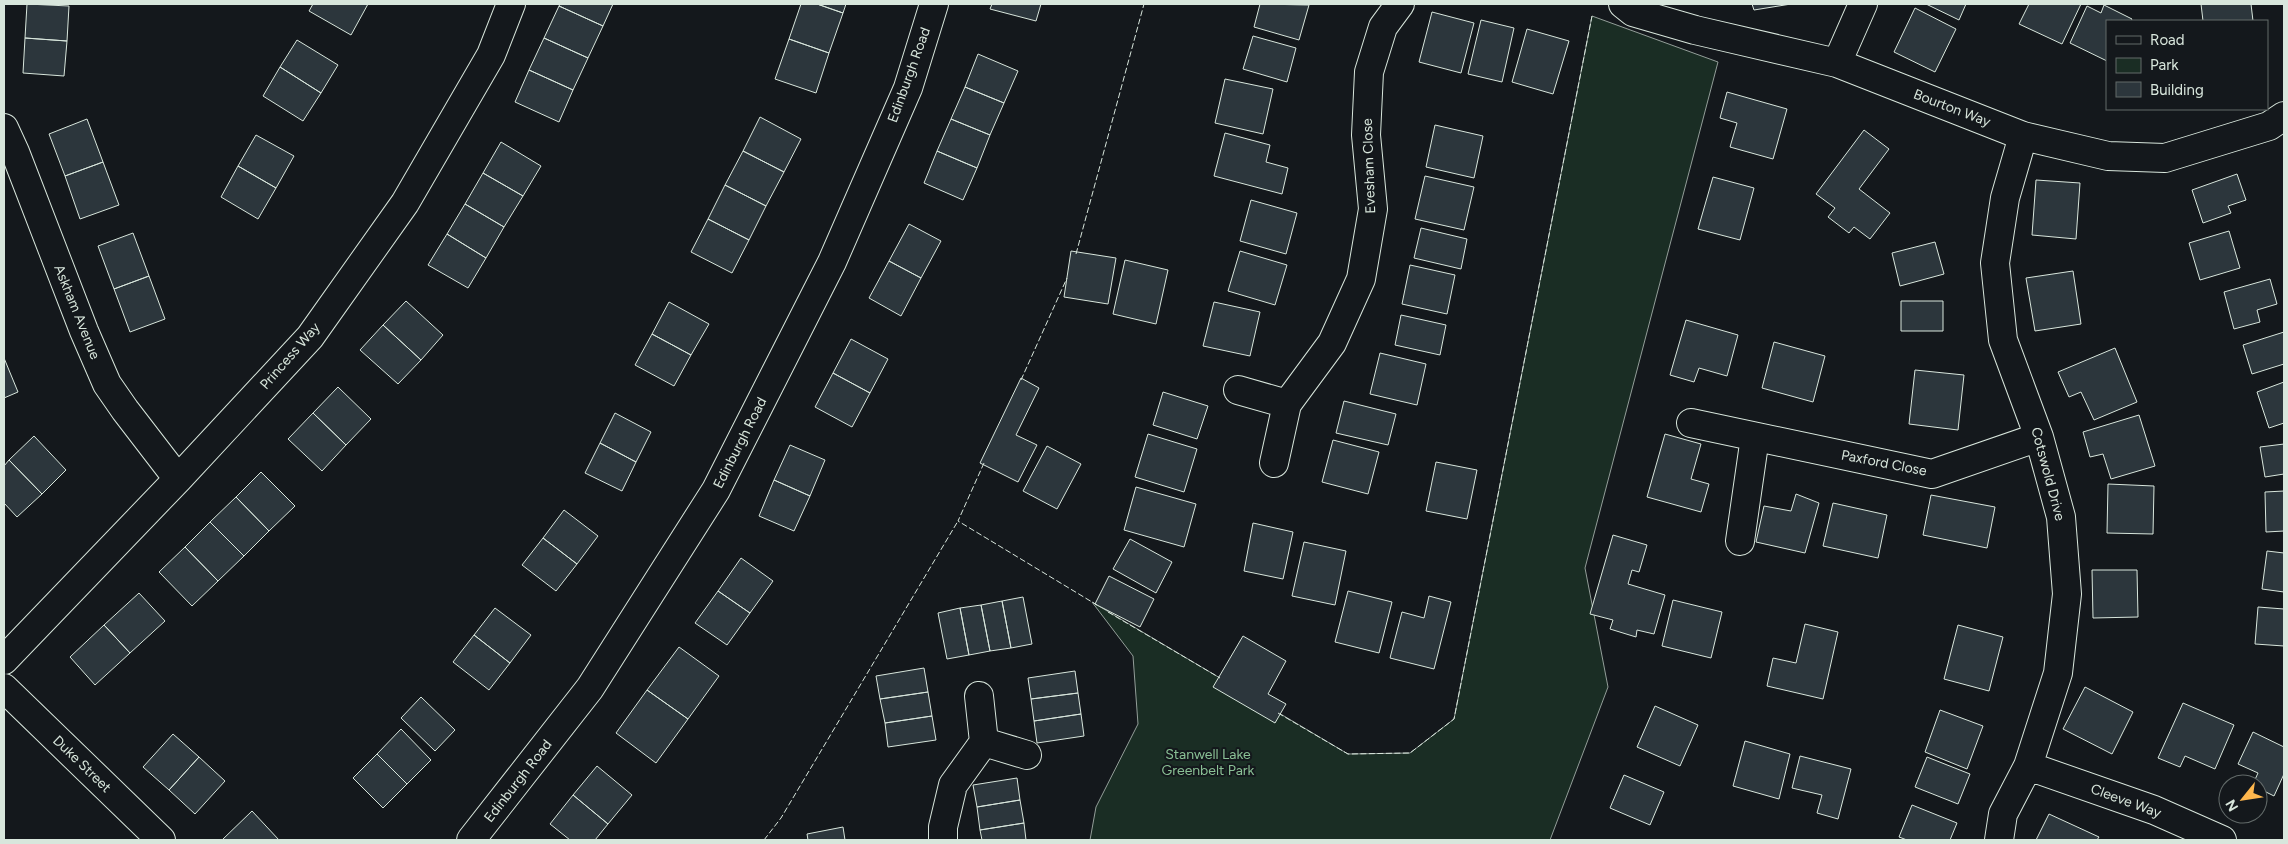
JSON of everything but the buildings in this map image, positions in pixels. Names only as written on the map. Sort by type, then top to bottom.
[{"type":"street","name":"Princess Way","points":[[4,660],[178,479],[310,336],[405,203],[491,55],[511,4]]},
{"type":"street","name":"Edinburgh Road","points":[[471,840],[590,688],[716,490],[832,262],[908,88],[934,4]]},
{"type":"street","name":"Evesham Close","points":[[1274,463],[1287,404],[1332,342],[1361,279],[1373,209],[1366,135],[1369,72],[1383,27],[1400,4]]},
{"type":"street","name":"Bourton Way","points":[[1622,4],[1633,12],[1695,30],[1837,64],[2022,136],[2108,156],[2165,158],[2269,126],[2284,116]]},
{"type":"street","points":[[1837,64],[1863,4]]},
{"type":"street","name":"Askham Avenue","points":[[4,128],[84,331],[107,384],[124,410],[178,479]]},
{"type":"street","name":"Cotswold Drive","points":[[1999,840],[2003,814],[2028,766],[2058,673],[2067,594],[2061,517],[2039,437],[2004,340],[1995,263],[2005,198],[2022,136]]},
{"type":"street","points":[[1238,390],[1287,404]]},
{"type":"street","name":"Paxford Close","points":[[1691,423],[1932,474],[2039,437]]},
{"type":"street","points":[[1740,541],[1754,437]]},
{"type":"street","name":"Duke Street","points":[[4,688],[161,840]]},
{"type":"street","points":[[943,840],[942,827],[953,785],[984,742],[979,696]]},
{"type":"street","points":[[984,742],[1027,755]]},
{"type":"street","name":"Cleeve Way","points":[[2028,766],[2154,810],[2222,840]]},
{"type":"green space","name":"Stanwell Lake Greenbelt Park","points":[[1592,16],[1718,62],[1585,568],[1608,687],[1550,840],[1090,840],[1096,807],[1138,724],[1133,656],[1092,602],[1348,754],[1410,753],[1454,719]]},
{"type":"fence","points":[[1076,254],[1144,4]]},
{"type":"fence","points":[[1278,713],[1348,754],[1410,753],[1454,719],[1592,16]]},
{"type":"fence","points":[[1021,380],[1067,278]]},
{"type":"fence","points":[[984,463],[958,521],[1097,605]]},
{"type":"fence","points":[[764,840],[781,818],[958,521]]},
{"type":"fence","points":[[1108,612],[1220,678]]}]
